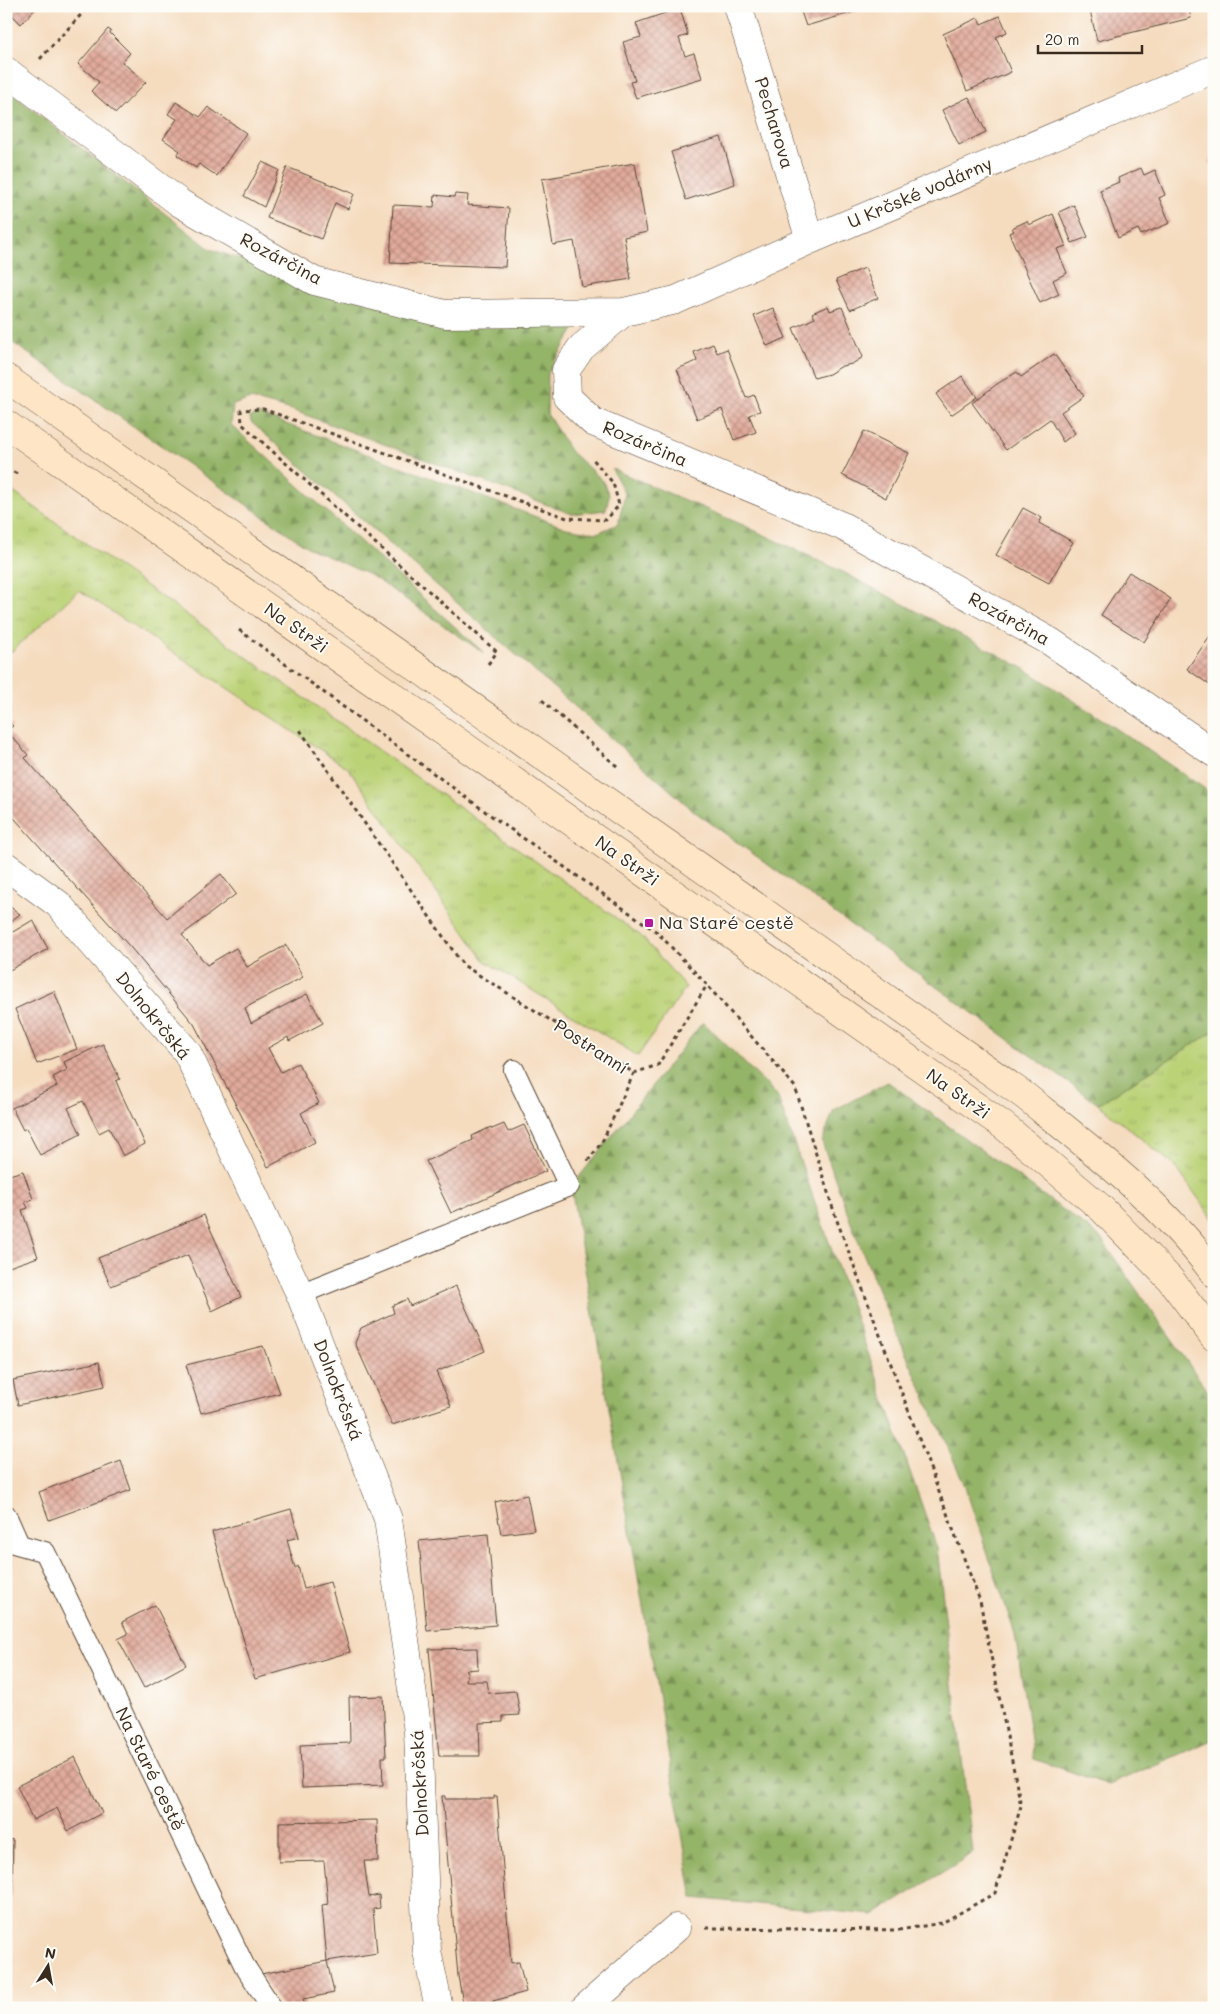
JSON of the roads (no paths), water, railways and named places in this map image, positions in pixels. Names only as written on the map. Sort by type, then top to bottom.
[{"type":"street","name":"Pecharova","points":[[738,6],[810,240]]},
{"type":"street","name":"U Krčské vodárny","points":[[624,312],[676,300],[810,240],[1214,69]]},
{"type":"street","name":"Rozárčina","points":[[13,76],[180,203],[314,281],[445,314],[624,312]]},
{"type":"street","name":"Rozárčina","points":[[624,312],[581,348],[566,370],[567,397],[593,422],[842,526],[1050,642],[1214,753]]},
{"type":"street","points":[[6,378],[1025,1096],[1124,1176],[1199,1253],[1214,1273]]},
{"type":"street","name":"Na Strži","points":[[6,424],[1004,1126],[1101,1208],[1170,1279],[1214,1337]]},
{"type":"street","name":"Dolnokrčská","points":[[6,866],[58,904],[187,1052],[300,1294],[388,1519],[418,1732],[428,1951],[439,2008]]},
{"type":"street","points":[[585,2008],[676,1928]]},
{"type":"lane","points":[[300,1294],[569,1186],[514,1070]]},
{"type":"lane","name":"Na Staré cestě","points":[[6,1515],[12,1542],[45,1552],[244,1965],[272,2008]]},
{"type":"place","name":"Na Staré cestě","points":[[649,923]]}]
